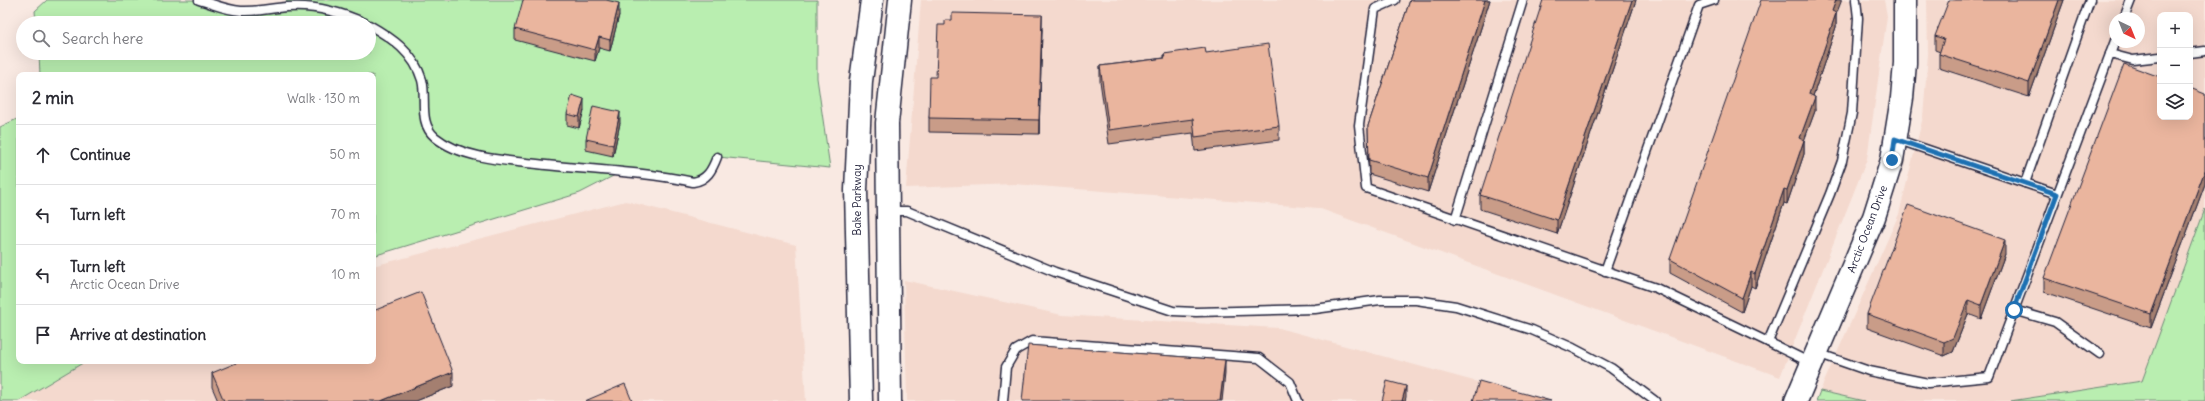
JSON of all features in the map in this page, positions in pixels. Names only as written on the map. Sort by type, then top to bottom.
[{"type":"main road","name":"Bake Parkway","points":[[861,401],[856,190],[861,82],[872,0]]},
{"type":"main road","points":[[890,401],[887,123],[900,0]]},
{"type":"main road","name":"Arctic Ocean Drive","points":[[1796,401],[1874,217],[1892,160],[1905,63],[1905,0]]},
{"type":"lane","points":[[199,0],[240,11],[256,11],[282,4],[317,8],[349,16]]},
{"type":"lane","points":[[1395,0],[1375,8],[1358,125],[1366,188],[1455,220],[1656,288],[1768,342],[1814,358],[1928,383],[1989,378],[2112,48]]},
{"type":"lane","points":[[1455,220],[1523,0]]},
{"type":"lane","points":[[1605,271],[1699,5],[1714,0]]},
{"type":"lane","points":[[1768,342],[1830,194],[1842,161],[1852,113],[1858,18],[1856,0]]},
{"type":"lane","points":[[2025,183],[2090,0]]},
{"type":"lane","points":[[2126,12],[2131,0]]},
{"type":"lane","points":[[376,29],[391,37],[407,53],[418,68],[423,82],[423,102],[426,124],[435,136],[454,147],[487,158],[693,182],[700,181],[707,176],[718,157]]},
{"type":"lane","points":[[2193,53],[2205,51]]},
{"type":"lane","points":[[2110,54],[2133,60],[2157,57]]},
{"type":"lane","points":[[1895,139],[2057,194]]},
{"type":"lane","points":[[887,211],[907,211],[1054,272],[1173,311],[1196,312],[1315,309],[1380,300],[1416,300],[1456,306],[1532,330],[1573,348],[1611,368],[1655,401]]},
{"type":"lane","points":[[2014,310],[2055,322],[2100,354]]},
{"type":"lane","points":[[1003,401],[1006,367],[1016,350],[1032,340],[1258,358],[1290,382],[1298,401]]},
{"type":"shaded area","points":[[921,0],[1884,0],[1887,16],[1867,159],[1780,377],[1318,208],[1014,184],[906,188]]},
{"type":"shaded area","points":[[1927,0],[2205,0],[2205,209],[2142,381],[2010,401],[1864,401],[1820,391],[1899,214],[1923,117],[1928,54]]},
{"type":"shaded area","points":[[626,201],[796,245],[806,401],[19,401],[81,364],[376,364],[376,265]]},
{"type":"shaded area","points":[[904,280],[1062,315],[1279,328],[1548,401],[907,401]]},
{"type":"green space","points":[[47,0],[199,0],[226,8],[282,7],[287,0],[817,0],[817,78],[830,168],[718,157],[707,176],[693,182],[619,173],[580,193],[376,255],[376,72],[40,72],[39,60],[376,60],[376,16],[35,16],[35,11]]},
{"type":"green space","points":[[16,119],[16,364],[81,364],[19,401],[0,401],[0,127]]},
{"type":"green space","points":[[2205,209],[2205,401],[2010,401],[2142,381]]},
{"type":"green space","points":[[1820,391],[1864,401],[1816,401]]},
{"type":"building","points":[[523,0],[606,0],[619,3],[610,40],[599,37],[595,50],[515,29]]},
{"type":"building","points":[[1410,0],[1485,0],[1428,178],[1369,160],[1368,126]]},
{"type":"building","points":[[1543,0],[1632,0],[1557,220],[1480,195]]},
{"type":"building","points":[[1761,0],[1836,0],[1832,11],[1836,13],[1809,94],[1815,97],[1800,138],[1804,140],[1787,190],[1784,189],[1755,274],[1751,272],[1742,298],[1670,259]]},
{"type":"building","points":[[1949,0],[2059,0],[2029,83],[1939,54],[1944,39],[1935,36]]},
{"type":"building","points":[[952,13],[1042,15],[1039,120],[929,118],[930,77],[936,77],[938,25],[945,25],[945,20],[952,20]]},
{"type":"building","points":[[1268,44],[1279,126],[1195,137],[1193,119],[1109,130],[1100,66],[1165,58],[1164,54],[1205,48],[1206,53]]},
{"type":"building","points":[[2124,64],[2157,76],[2157,120],[2193,120],[2193,89],[2205,94],[2205,170],[2151,314],[2044,278]]},
{"type":"building","points":[[572,95],[584,99],[579,117],[567,114]]},
{"type":"building","points":[[593,106],[620,112],[613,145],[586,139]]},
{"type":"building","points":[[1908,205],[2005,240],[1981,305],[1968,300],[1953,338],[1944,342],[1867,314]]},
{"type":"building","points":[[421,292],[453,372],[381,401],[224,401],[212,373],[234,364],[376,364],[376,310]]},
{"type":"building","points":[[1028,345],[1225,360],[1220,401],[1022,401]]},
{"type":"building","points":[[1387,381],[1406,386],[1402,401],[1382,401]]},
{"type":"building","points":[[1479,381],[1551,401],[1473,401]]},
{"type":"building","points":[[625,384],[632,401],[585,401]]},
{"type":"route","points":[[1892,160],[1895,139],[2057,194],[2014,310]]}]
